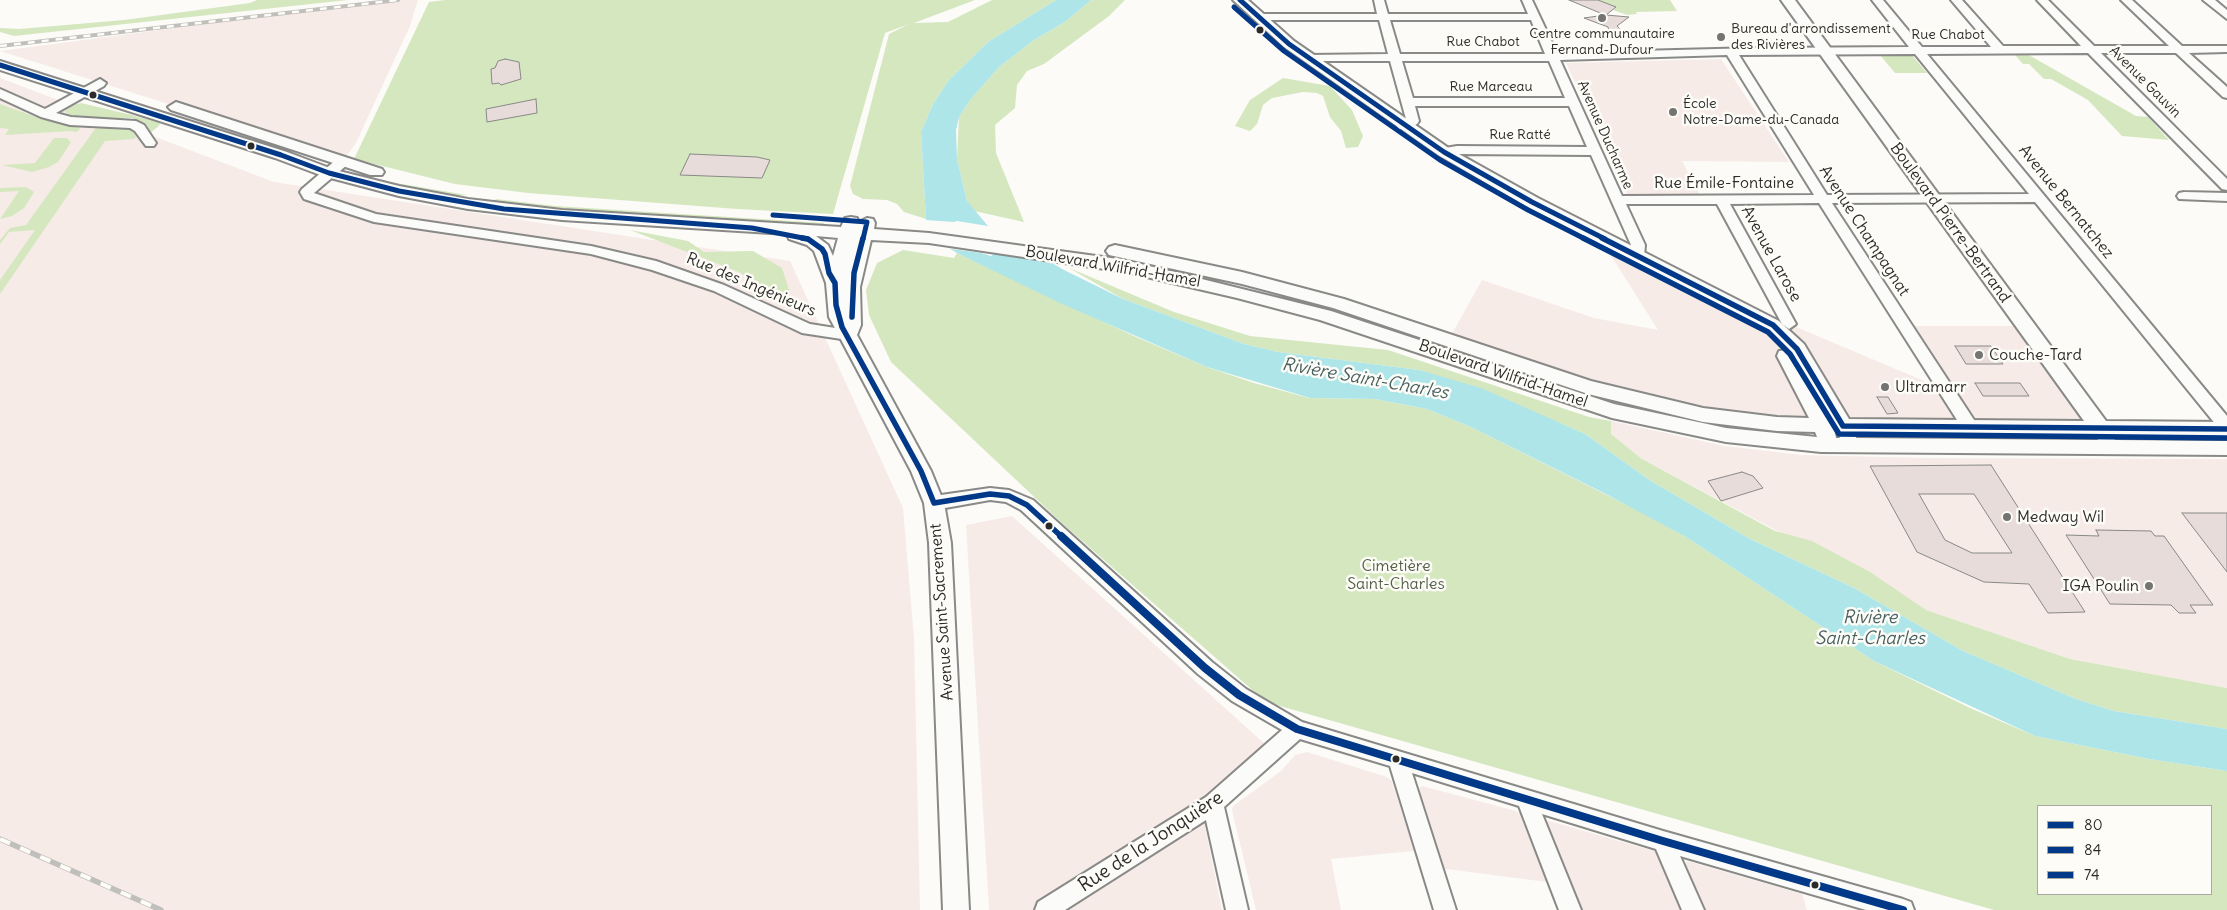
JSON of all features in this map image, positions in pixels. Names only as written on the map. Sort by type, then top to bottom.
[{"type":"main road","points":[[1240,0],[1257,18],[1309,58],[1404,126],[1444,152],[1516,194],[1705,291],[1756,315],[1785,336],[1797,349],[1814,374],[1854,446]]},
{"type":"main road","name":"Boulevard Pierre-Bertrand","points":[[1788,0],[2024,326],[2114,446]]},
{"type":"main road","name":"Boulevard Wilfrid-Hamel","points":[[0,51],[342,162],[413,181],[539,200],[924,232],[1142,256],[1282,288],[1387,318],[1588,387],[1660,406],[1749,421],[1822,426],[2227,428]]},
{"type":"main road","name":"Boulevard Wilfrid-Hamel","points":[[0,65],[281,155],[328,173],[399,191],[504,209],[562,216],[752,228],[857,227]]},
{"type":"main road","name":"Avenue Saint-Sacrement","points":[[857,227],[838,317],[921,471],[934,503],[940,543],[956,910]]},
{"type":"main road","points":[[752,228],[813,241],[825,254],[830,273],[844,282],[864,259],[881,247],[924,232]]},
{"type":"main road","name":"Boulevard Wilfrid-Hamel","points":[[1039,246],[1277,301],[1395,337],[1555,394],[1646,420],[1726,435],[1854,446],[2227,448]]},
{"type":"main road","points":[[1705,291],[1750,320],[1776,344],[1800,378],[1830,445]]},
{"type":"street","points":[[1379,0],[1413,121],[1404,126]]},
{"type":"street","name":"Avenue Ducharme","points":[[1527,0],[1638,245],[1637,256]]},
{"type":"street","name":"Avenue Bernatchez","points":[[1877,0],[2227,428]]},
{"type":"street","points":[[1956,0],[2000,50]]},
{"type":"street","name":"Avenue Gauvin","points":[[2042,0],[2227,186]]},
{"type":"street","points":[[2126,0],[2227,94]]},
{"type":"street","points":[[2208,0],[2227,16]]},
{"type":"street","points":[[1257,18],[1535,17]]},
{"type":"street","name":"Rue Chabot","points":[[1309,58],[1554,57],[1731,52],[1918,50],[2227,49]]},
{"type":"street","name":"Avenue Champagnat","points":[[1731,52],[1824,201],[1970,427]]},
{"type":"street","points":[[45,114],[100,83]]},
{"type":"street","points":[[0,93],[45,114],[82,122],[132,124],[140,128],[150,143]]},
{"type":"street","name":"Rue Marceau","points":[[1408,102],[1574,102]]},
{"type":"street","name":"Rue Ratté","points":[[1444,152],[1455,150],[1596,151]]},
{"type":"street","name":"Rue des Ingénieurs","points":[[342,162],[307,192],[309,196],[384,219],[430,228],[591,250],[656,266],[719,288],[807,329],[848,335]]},
{"type":"street","points":[[2184,196],[2227,197]]},
{"type":"street","name":"Rue Émile-Fontaine","points":[[1618,200],[1824,201],[2040,198]]},
{"type":"street","name":"Avenue Larose","points":[[1722,201],[1789,324]]},
{"type":"street","points":[[934,503],[990,494],[1009,496],[1027,505],[1205,668],[1239,695],[1297,729],[1663,841],[1902,910]]},
{"type":"street","name":"Rue de la Jonquière","points":[[1046,910],[1213,804],[1297,729]]},
{"type":"street","points":[[1398,761],[1445,910]]},
{"type":"street","points":[[1526,798],[1570,910]]},
{"type":"street","points":[[1213,804],[1237,910]]},
{"type":"street","points":[[1663,841],[1693,910]]},
{"type":"shaded area","points":[[388,0],[418,0],[410,26],[356,143],[342,162],[216,119],[0,51]]},
{"type":"shaded area","name":"École Notre-Dame-du-Canada","points":[[1721,59],[1789,162],[1682,161],[1700,195],[1627,194],[1566,63]]},
{"type":"shaded area","points":[[0,78],[274,182],[790,261],[903,508],[914,639],[920,910],[0,910]]},
{"type":"shaded area","points":[[1618,246],[1757,317],[1789,324],[1943,389],[1904,326],[2024,326],[2101,428],[1703,415],[1449,339],[1482,280],[1594,318],[1658,330],[1610,254]]},
{"type":"shaded area","points":[[1611,421],[1725,446],[1802,455],[1927,458],[2227,459],[2227,688],[2070,659],[1926,610],[1642,459],[1611,434]]},
{"type":"shaded area","points":[[1012,516],[1266,745],[1205,827],[1222,910],[989,910],[966,525]]},
{"type":"shaded area","points":[[1307,752],[1387,777],[1392,781],[1414,851],[1331,859],[1341,910],[1256,910],[1232,810],[1233,806],[1281,771],[1295,755]]},
{"type":"shaded area","points":[[1422,786],[1516,811],[1520,814],[1547,882],[1439,868],[1417,790]]},
{"type":"shaded area","points":[[1544,821],[1654,851],[1659,855],[1684,910],[1578,910]]},
{"type":"shaded area","points":[[1687,861],[1802,894],[1807,910],[1703,910],[1683,866]]},
{"type":"green space","points":[[257,0],[348,0],[14,36],[0,32],[0,28],[19,29],[124,20],[250,3]]},
{"type":"green space","points":[[445,0],[975,0],[914,23],[948,22],[992,0],[1056,0],[988,42],[949,80],[933,104],[921,132],[926,219],[904,212],[897,204],[887,200],[863,199],[853,194],[850,186],[889,34],[909,24],[885,33],[833,214],[737,209],[528,193],[455,184],[354,159],[429,2]]},
{"type":"green space","points":[[1091,0],[1125,0],[1109,16],[1044,64],[1027,71],[1017,85],[1015,108],[995,125],[996,153],[1024,222],[974,211],[967,201],[957,159],[959,117],[970,100],[999,67],[1034,40],[1065,22]]},
{"type":"green space","points":[[1598,0],[1670,0],[1677,11],[1636,12],[1637,14],[1627,15],[1613,10],[1616,7]]},
{"type":"green space","points":[[2014,54],[2027,54],[2136,116],[2148,117],[2169,140],[2122,136],[2088,100],[2051,79],[2044,79],[2029,64],[2023,64]]},
{"type":"green space","points":[[1880,55],[1912,55],[1927,73],[1895,73]]},
{"type":"green space","points":[[1283,78],[1330,86],[1352,110],[1363,136],[1358,147],[1346,148],[1341,131],[1330,117],[1323,96],[1317,93],[1303,92],[1272,98],[1263,105],[1257,124],[1250,131],[1235,126],[1250,100]]},
{"type":"green space","points":[[81,103],[160,123],[150,133],[146,124],[132,118],[77,118],[65,112],[68,106]]},
{"type":"green space","points":[[0,104],[47,121],[76,125],[80,129],[76,132],[5,135],[9,129],[0,128]]},
{"type":"green space","points":[[100,126],[124,126],[133,132],[136,137],[134,139],[105,141],[0,294],[0,280],[35,230],[9,232],[0,244],[0,240],[10,228],[26,225],[95,129]]},
{"type":"green space","points":[[54,138],[67,138],[71,142],[58,162],[49,167],[32,172],[2,165],[35,163]]},
{"type":"green space","points":[[350,171],[390,182],[467,195],[448,196],[397,186]]},
{"type":"green space","points":[[26,187],[34,192],[24,208],[12,216],[0,219],[19,191],[0,192],[0,188]]},
{"type":"green space","points":[[496,199],[555,206],[824,223],[824,226],[568,211],[493,201]]},
{"type":"green space","points":[[630,230],[688,241],[704,252],[753,251],[782,268],[790,293],[787,304],[739,272]]},
{"type":"green space","name":"Cimetière Saint-Charles","points":[[903,250],[954,258],[957,253],[1136,337],[1207,367],[1254,383],[1309,398],[1375,399],[1427,409],[1471,427],[1643,513],[1686,537],[1874,661],[1970,708],[2035,736],[2149,759],[2227,771],[2227,910],[1994,910],[1266,702],[1064,525],[891,362],[869,315],[866,290],[877,263]]},
{"type":"green space","points":[[1069,268],[1174,312],[1250,336],[1388,350],[1589,417],[1611,421],[1611,434],[1642,459],[1775,531],[1812,541],[1870,572],[1926,610],[2070,659],[2227,688],[2227,729],[2114,711],[2076,699],[1963,651],[1854,588],[1750,539],[1651,481],[1585,434],[1560,423],[1419,370],[1278,352],[1244,344],[1123,299]]},
{"type":"green space","points":[[1930,433],[2084,434],[2086,436],[1899,439],[1898,437]]},
{"type":"green space","points":[[2194,434],[2227,435],[2227,440],[2135,440],[2134,438],[2170,438]]},
{"type":"water","name":"Rivière Saint-Charles","points":[[1056,0],[1091,0],[1065,22],[1034,40],[999,67],[970,100],[959,117],[956,130],[957,159],[967,201],[988,226],[1064,270],[1123,299],[1244,344],[1278,352],[1419,370],[1481,388],[1585,434],[1651,481],[1750,539],[1854,588],[1963,651],[2076,699],[2114,711],[2227,729],[2227,771],[2149,759],[2035,736],[1874,661],[1686,537],[1604,493],[1471,427],[1427,409],[1375,399],[1310,398],[1207,367],[1060,303],[957,253],[935,240],[926,219],[921,132],[933,104],[949,80],[988,42]]},
{"type":"pier","points":[[925,220],[957,221],[994,227],[1040,253],[1044,261],[994,254],[991,256],[944,248],[935,243]]},
{"type":"building","name":"Centre communautaire Fernand-Dufour","points":[[1569,0],[1598,0],[1616,7],[1606,15],[1629,17],[1617,26],[1625,34],[1610,35],[1608,27],[1584,18],[1605,15]]},
{"type":"building","points":[[505,59],[519,62],[521,79],[501,85],[499,83],[492,84],[491,69],[495,68],[498,61]]},
{"type":"building","points":[[536,99],[537,113],[487,122],[486,109]]},
{"type":"building","points":[[690,154],[757,157],[770,160],[762,178],[680,175]]},
{"type":"building","name":"Couche-Tard","points":[[1955,346],[1991,346],[2003,364],[1966,364]]},
{"type":"building","points":[[1975,383],[2020,383],[2029,396],[1983,396]]},
{"type":"building","points":[[1877,397],[1888,397],[1898,413],[1887,414]]},
{"type":"building","name":"Medway Wil","points":[[1991,465],[2085,612],[2048,613],[2029,584],[1984,582],[1917,552],[1870,466]],"holes":[[[1919,494],[1974,494],[2012,553],[1972,553],[1945,540]]]},
{"type":"building","points":[[1742,472],[1753,476],[1763,488],[1721,501],[1708,481]]},
{"type":"building","points":[[2182,513],[2227,513],[2227,572]]},
{"type":"building","name":"IGA Poulin","points":[[2096,530],[2151,531],[2155,536],[2164,536],[2213,605],[2190,605],[2196,613],[2179,613],[2171,605],[2110,604],[2066,535],[2099,536]]},
{"type":"railway","points":[[0,46],[398,0]]},
{"type":"railway","points":[[0,839],[161,910]]},
{"type":"transit line","name":"84","points":[[1240,0],[1289,44],[1444,152],[1532,202],[1773,325],[1797,349],[1843,426],[2227,429]]},
{"type":"transit line","name":"74","points":[[1234,7],[1284,51],[1440,160],[1528,210],[1768,332],[1790,354],[1839,434],[2227,438]]},
{"type":"transit line","name":"80","points":[[0,65],[281,155],[329,173],[399,191],[504,209],[752,228],[808,239],[822,249],[825,254],[829,273],[835,283],[836,305],[842,327],[921,471],[934,503]]},
{"type":"transit line","name":"80","points":[[773,215],[867,222],[854,273],[852,317]]},
{"type":"transit line","name":"80","points":[[934,503],[990,494],[1009,496],[1027,505],[1205,668],[1239,695],[1297,729],[1663,841],[1903,910]]},
{"type":"place","name":"Centre communautaire Fernand-Dufour","points":[[1602,18]]},
{"type":"place","name":"Bureau d'arrondissement des Rivières","points":[[1721,37]]},
{"type":"place","name":"École Notre-Dame-du-Canada","points":[[1673,112]]},
{"type":"place","name":"Couche-Tard","points":[[1979,355]]},
{"type":"place","name":"Ultramarr","points":[[1885,387]]},
{"type":"place","name":"Medway Wil","points":[[2007,517]]},
{"type":"place","name":"IGA Poulin","points":[[2149,586]]}]
